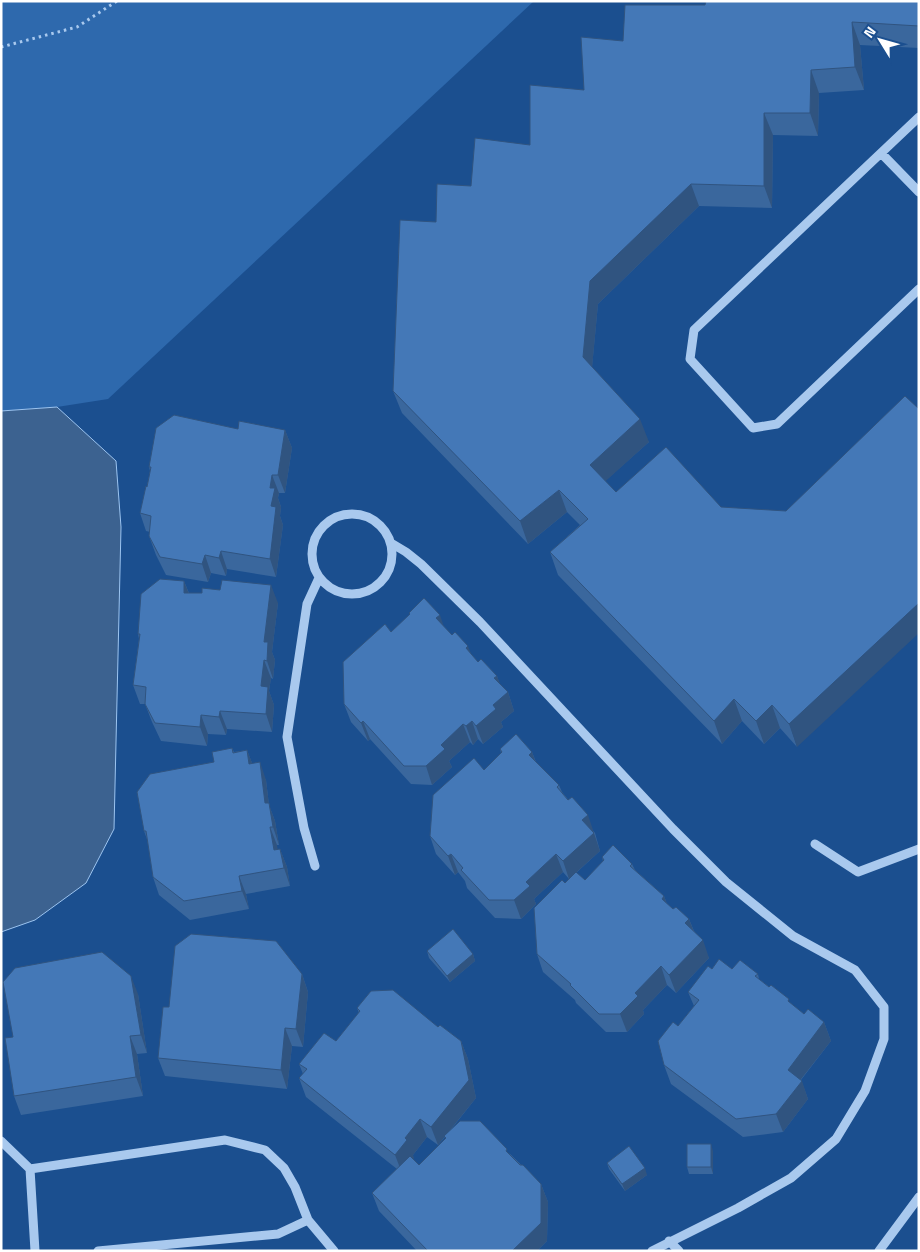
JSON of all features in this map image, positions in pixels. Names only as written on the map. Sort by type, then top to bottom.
[{"type":"street","points":[[919,117],[694,330],[690,359],[753,428],[777,424],[919,289]]},
{"type":"street","points":[[881,153],[919,192]]},
{"type":"street","points":[[346,514],[363,515],[378,522],[391,543],[392,556],[390,568],[383,581],[368,592],[350,595],[338,593],[330,589],[319,578],[313,569],[311,550],[319,529],[334,517],[346,514]]},
{"type":"street","points":[[391,543],[421,564],[480,622],[673,829],[726,882],[792,936],[855,970],[884,1007],[884,1039],[865,1091],[836,1139],[791,1178],[738,1208],[652,1251]]},
{"type":"street","points":[[315,866],[304,828],[287,737],[306,604],[319,578]]},
{"type":"street","points":[[815,844],[858,872],[919,849]]},
{"type":"street","points":[[30,1169],[225,1140],[265,1150],[284,1168],[295,1187],[308,1220],[334,1251]]},
{"type":"street","points":[[1,1141],[30,1169],[35,1251]]},
{"type":"street","points":[[879,1251],[919,1197]]},
{"type":"street","points":[[98,1251],[278,1234],[308,1220]]},
{"type":"street","points":[[669,1241],[679,1251]]},
{"type":"path","points":[[1,47],[77,27],[117,1]]},
{"type":"shaded area","points":[[1,1],[534,1],[108,399],[57,407],[1,411]]},
{"type":"shaded area","points":[[57,407],[116,461],[121,527],[114,829],[86,883],[35,920],[1,932],[1,411]]},
{"type":"building","points":[[706,1],[919,1],[919,26],[852,22],[855,67],[811,70],[810,113],[764,113],[764,186],[691,184],[590,281],[583,357],[640,419],[590,465],[616,492],[666,447],[721,507],[786,511],[905,396],[919,409],[919,603],[789,724],[772,705],[756,721],[734,699],[714,721],[550,552],[588,519],[559,490],[520,521],[393,391],[400,220],[436,222],[437,184],[471,186],[475,138],[530,145],[530,85],[584,90],[581,37],[623,41],[625,5],[705,5]]},
{"type":"building","points":[[174,415],[238,429],[239,421],[285,430],[278,475],[272,475],[270,488],[275,488],[271,506],[276,507],[270,559],[221,551],[219,558],[205,555],[202,564],[160,557],[149,536],[151,516],[140,513],[151,467],[149,467],[156,428]]},
{"type":"building","points":[[160,579],[184,581],[184,593],[202,593],[202,588],[220,590],[222,580],[271,585],[264,642],[268,642],[267,661],[264,660],[261,686],[268,687],[266,714],[220,711],[219,717],[201,715],[200,727],[155,723],[145,704],[146,687],[133,685],[140,634],[138,634],[141,594]]},
{"type":"building","points":[[424,598],[440,615],[436,618],[452,635],[455,632],[468,646],[466,648],[478,662],[481,659],[497,676],[494,678],[508,692],[493,705],[496,709],[476,726],[472,721],[466,726],[463,724],[441,745],[445,749],[426,766],[404,766],[363,721],[361,723],[344,704],[343,662],[385,624],[391,632]]},
{"type":"building","points":[[516,734],[532,752],[529,755],[559,785],[557,787],[568,800],[572,797],[588,815],[582,820],[594,833],[563,861],[556,854],[526,882],[530,886],[514,900],[489,900],[461,870],[463,868],[451,854],[448,856],[430,836],[433,795],[474,758],[484,770],[502,752],[500,749]]},
{"type":"building","points":[[232,748],[233,753],[247,750],[249,764],[260,762],[265,803],[269,803],[273,827],[270,827],[274,850],[280,849],[284,868],[239,876],[242,891],[184,901],[153,877],[146,831],[144,831],[137,792],[150,774],[214,762],[212,752]]},
{"type":"building","points":[[613,845],[632,864],[630,866],[664,896],[662,899],[673,909],[676,907],[689,919],[685,923],[703,940],[669,975],[661,966],[635,993],[638,996],[620,1014],[599,1014],[571,984],[537,954],[534,908],[562,880],[565,883],[576,872],[585,880],[604,860],[602,857]]},
{"type":"building","points":[[453,929],[473,954],[447,976],[427,951]]},
{"type":"building","points":[[191,934],[276,941],[302,974],[296,1029],[285,1028],[281,1070],[158,1058],[163,1007],[169,1007],[175,946]]},
{"type":"building","points":[[102,952],[131,976],[141,1035],[130,1036],[136,1077],[14,1096],[5,1038],[13,1037],[3,982],[15,968]]},
{"type":"building","points":[[719,959],[732,969],[740,960],[758,974],[755,976],[769,987],[771,985],[804,1014],[808,1009],[824,1022],[788,1070],[802,1081],[776,1114],[736,1119],[664,1065],[658,1041],[673,1022],[678,1026],[699,1000],[688,992],[708,966],[712,969]]},
{"type":"building","points":[[393,990],[438,1027],[440,1025],[461,1041],[469,1080],[431,1127],[420,1119],[395,1155],[299,1078],[307,1069],[299,1064],[324,1033],[336,1041],[360,1011],[357,1008],[371,991]]},
{"type":"building","points":[[460,1121],[480,1121],[507,1149],[506,1151],[541,1184],[541,1223],[512,1251],[428,1251],[372,1193],[410,1156],[419,1165]]},
{"type":"building","points":[[687,1144],[711,1144],[711,1167],[687,1167]]},
{"type":"building","points":[[629,1146],[645,1168],[622,1184],[607,1163]]}]
